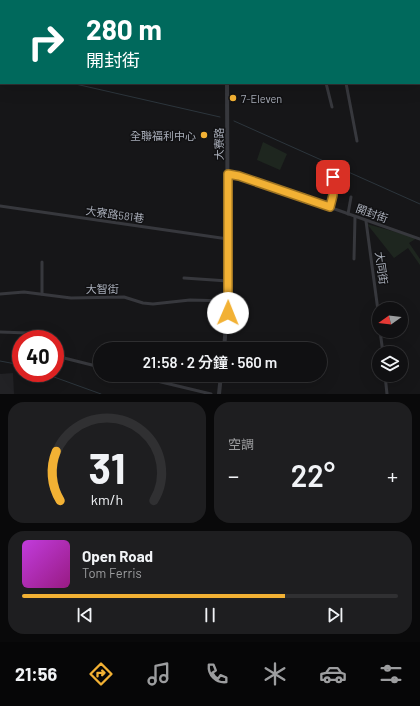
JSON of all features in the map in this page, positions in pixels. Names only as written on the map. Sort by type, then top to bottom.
[{"type":"street","name":"大寮路","points":[[225,342],[228,301],[228,84]]},
{"type":"street","points":[[326,84],[332,107]]},
{"type":"street","points":[[346,84],[352,106],[357,141]]},
{"type":"street","name":"開封街","points":[[228,174],[239,176],[420,239]]},
{"type":"street","points":[[330,207],[333,195],[333,177]]},
{"type":"street","points":[[348,214],[351,197]]},
{"type":"street","name":"大寮路581巷","points":[[0,206],[228,239]]},
{"type":"street","points":[[354,259],[355,217]]},
{"type":"street","name":"大同街","points":[[366,221],[377,302]]},
{"type":"street","points":[[42,262],[42,294]]},
{"type":"street","points":[[184,278],[228,281]]},
{"type":"street","name":"大智街","points":[[0,294],[24,292],[71,298],[124,297],[153,304],[190,300],[228,301]]},
{"type":"street","points":[[0,332],[12,332]]},
{"type":"street","points":[[64,358],[93,365]]},
{"type":"street","points":[[161,382],[211,394]]},
{"type":"street","points":[[219,394],[220,382]]},
{"type":"street","points":[[386,382],[387,394]]},
{"type":"shaded area","points":[[263,142],[287,154],[280,170],[257,160]]},
{"type":"shaded area","points":[[367,224],[417,238],[409,243],[420,259],[420,265],[408,248],[394,258]]},
{"type":"shaded area","points":[[12,373],[14,394],[0,394],[0,374]]},
{"type":"waterway","points":[[75,84],[220,117]]},
{"type":"waterway","points":[[234,121],[420,204]]},
{"type":"waterway","points":[[0,361],[12,363]]},
{"type":"waterway","points":[[64,381],[101,394]]},
{"type":"place","name":"7-Eleven","points":[[233,98]]},
{"type":"place","name":"全聯福利中心","points":[[204,135]]},
{"type":"route","points":[[228,313],[228,174],[239,176],[330,207],[333,195],[333,177]]}]
